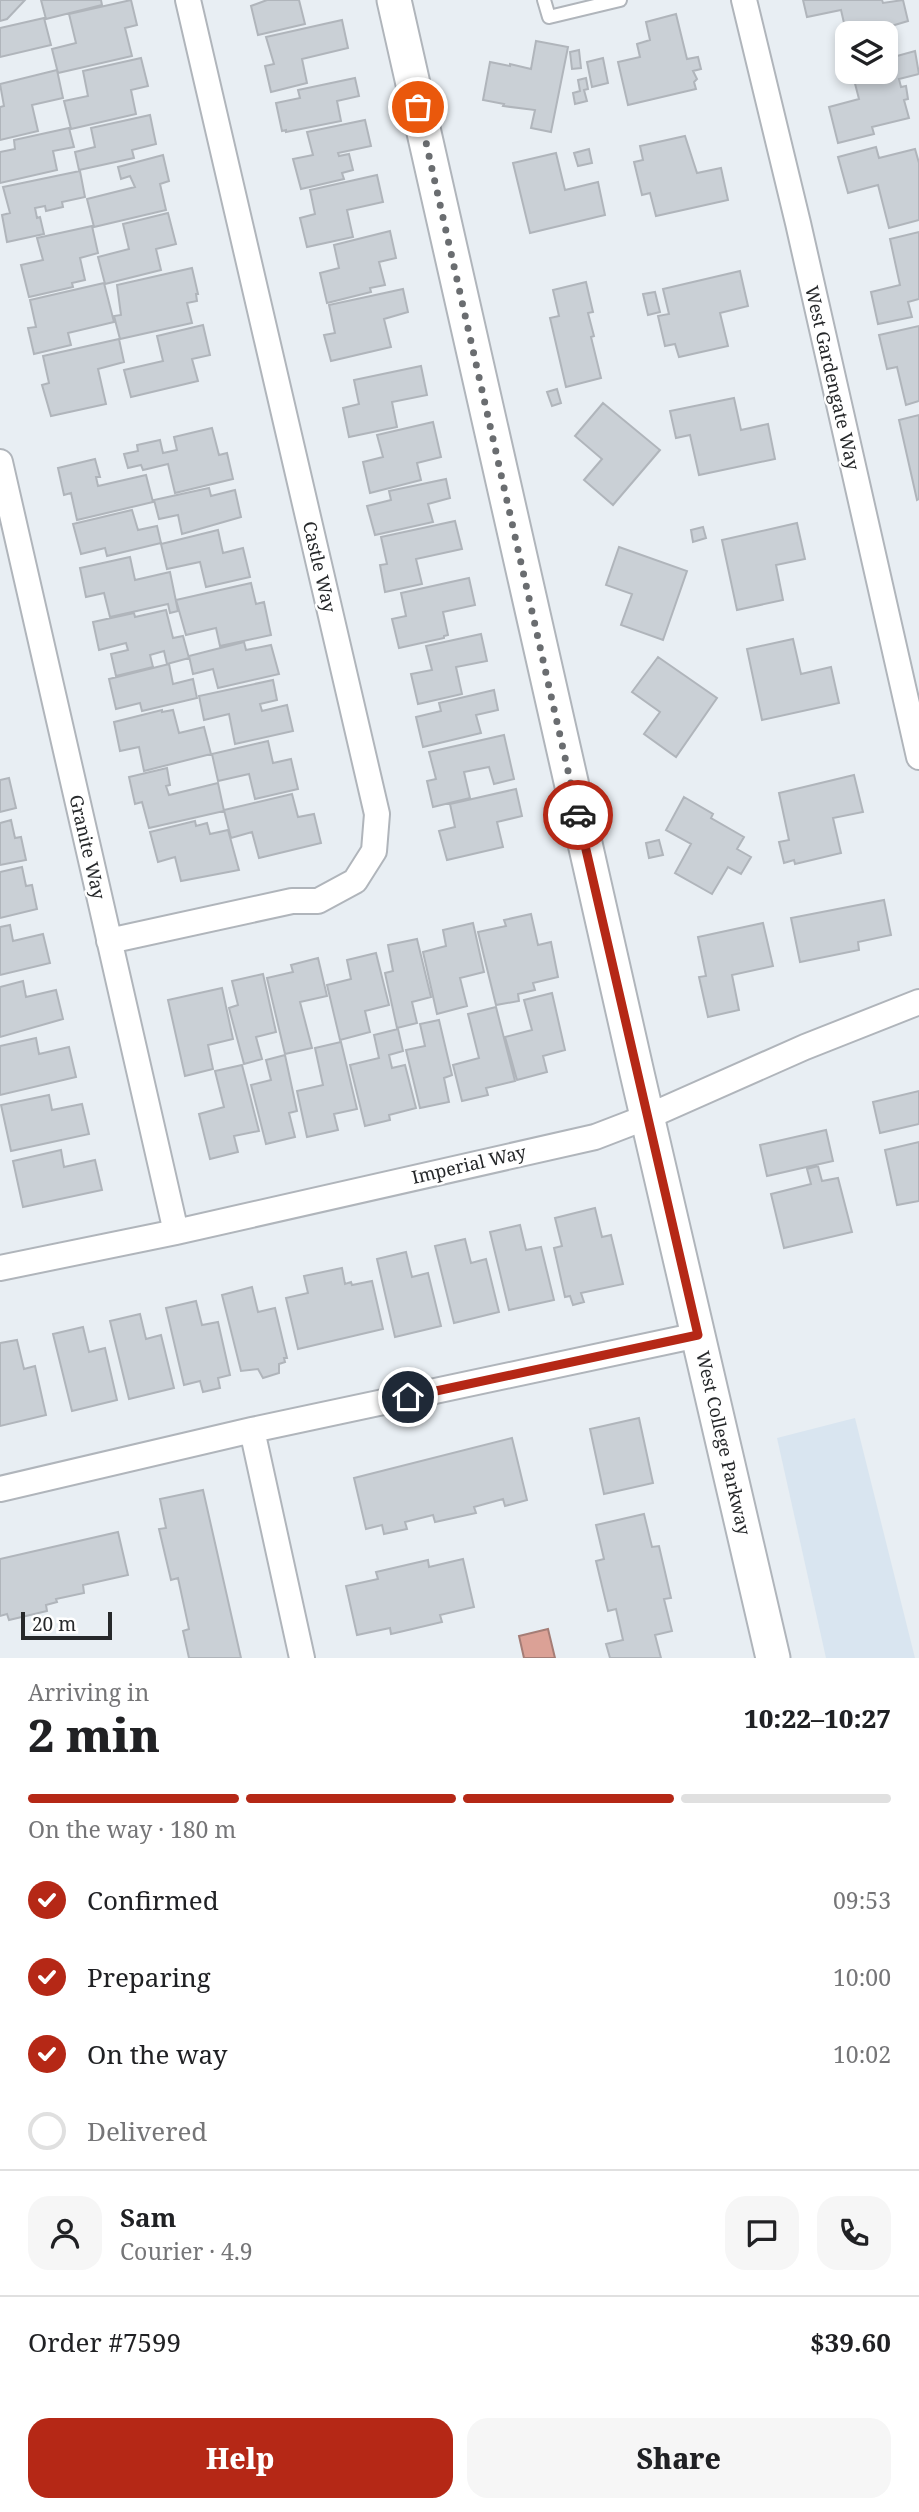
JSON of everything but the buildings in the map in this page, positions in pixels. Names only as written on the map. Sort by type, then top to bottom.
[{"type":"main road","name":"West College Parkway","points":[[394,0],[647,1117],[773,1658]]},
{"type":"street","name":"Castle Way","points":[[109,941],[292,901],[317,901],[355,881],[374,850],[377,814],[188,0]]},
{"type":"street","name":"West Gardengate Way","points":[[744,0],[798,223],[919,757]]},
{"type":"street","name":"Granite Way","points":[[0,462],[176,1232]]},
{"type":"street","name":"Imperial Way","points":[[0,1268],[176,1232],[595,1137],[647,1117],[805,1047],[919,1002]]},
{"type":"street","points":[[0,1489],[252,1430],[698,1335]]},
{"type":"street","points":[[252,1430],[302,1658]]},
{"type":"lane","points":[[544,0],[549,17],[620,0]]},
{"type":"shaded area","points":[[855,1418],[915,1658],[826,1658],[777,1438]]},
{"type":"shaded area","points":[[548,1629],[555,1658],[524,1658],[519,1636]]},
{"type":"way so far","points":[[418,107],[578,815]]},
{"type":"route","points":[[408,1397],[698,1335],[578,815]]}]
